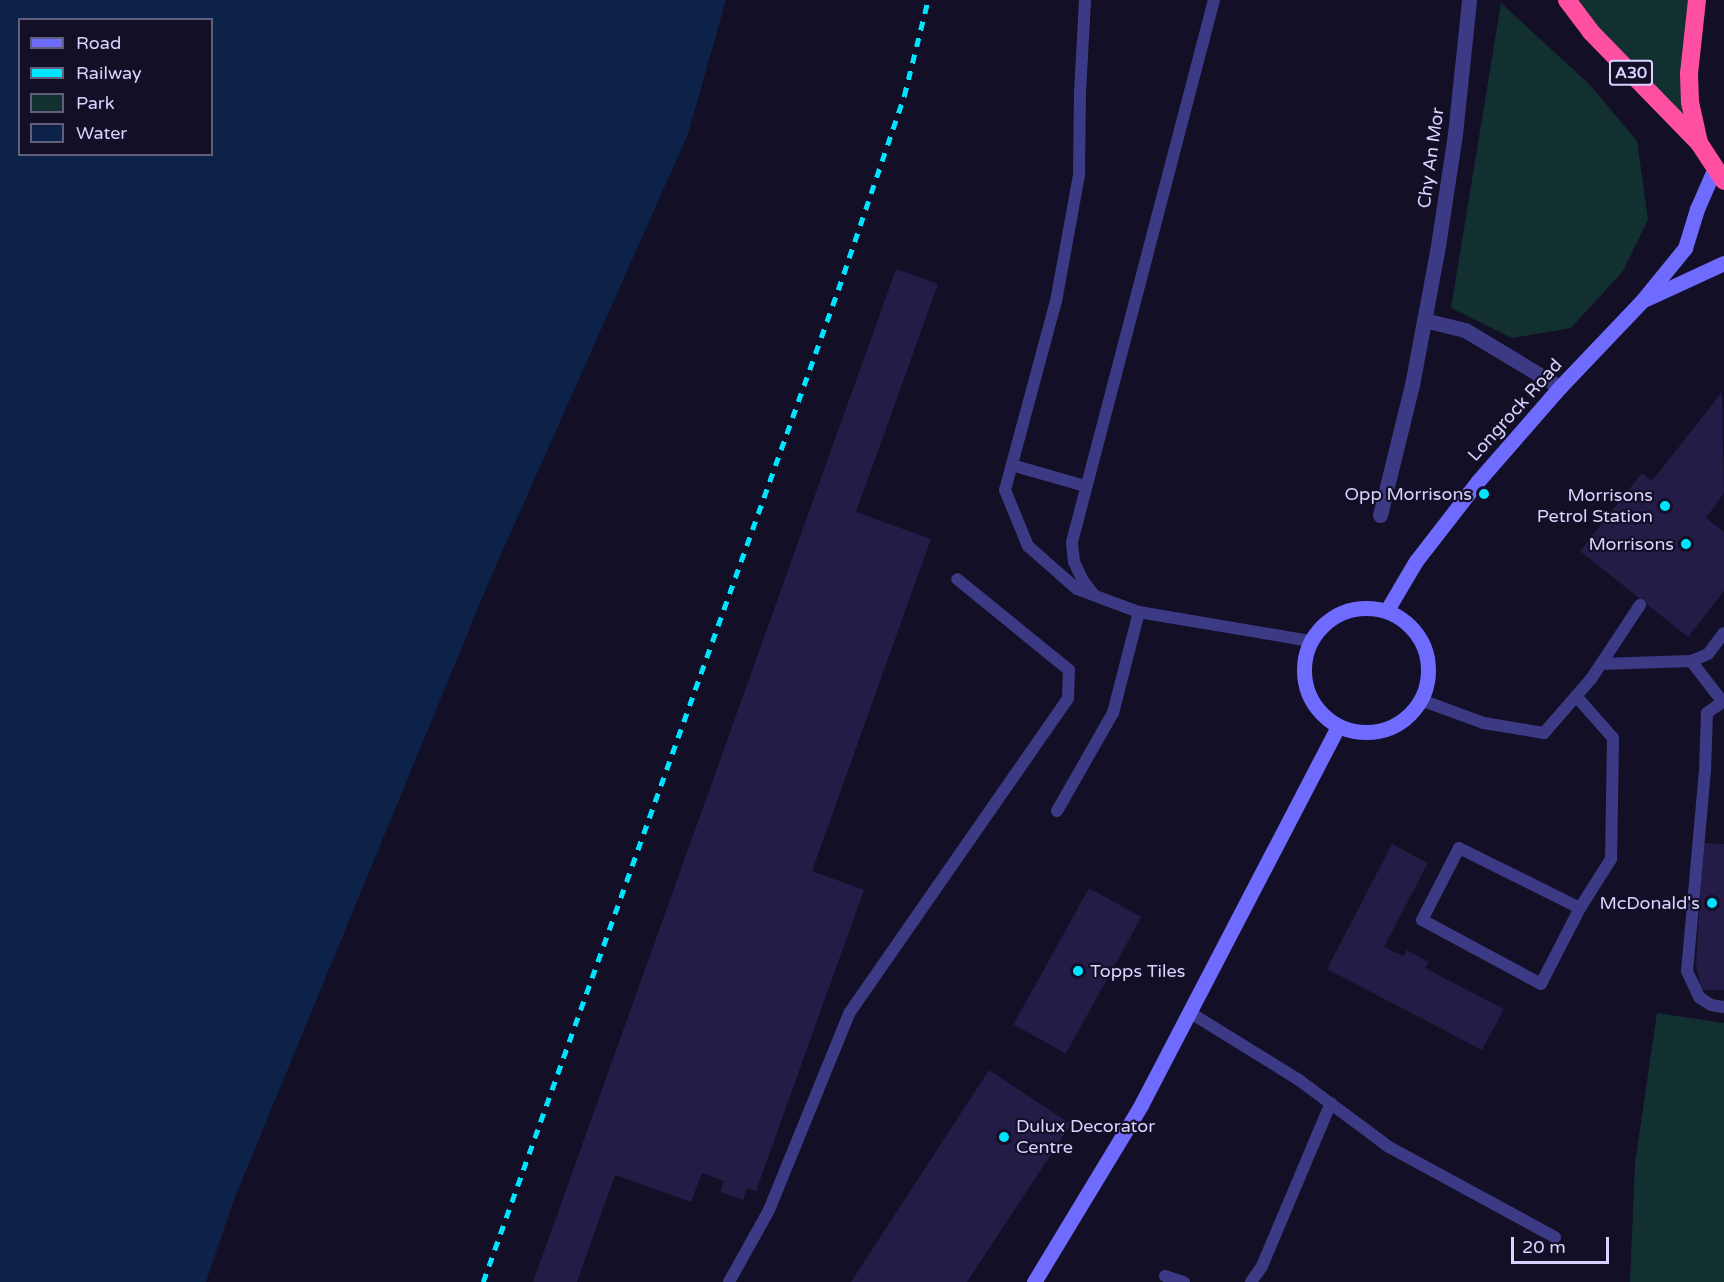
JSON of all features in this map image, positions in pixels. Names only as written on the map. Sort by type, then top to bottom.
[{"type":"highway","name":"A30","points":[[1567,0],[1590,31],[1699,143]]},
{"type":"highway","points":[[1697,0],[1689,74],[1690,102],[1699,143],[1719,176]]},
{"type":"street","name":"Chy An Mor","points":[[1380,515],[1412,385],[1424,320],[1455,134],[1468,0]]},
{"type":"street","name":"Longrock Road","points":[[1387,610],[1399,586],[1478,481],[1560,387],[1641,302],[1685,248],[1697,209],[1719,176]]},
{"type":"street","name":"Longrock Road","points":[[1641,302],[1724,263]]},
{"type":"street","points":[[1424,320],[1465,330],[1560,387]]},
{"type":"street","points":[[1357,607],[1387,610],[1406,621],[1420,638],[1428,658],[1428,680],[1421,700],[1409,716],[1393,726],[1375,732],[1356,732],[1338,726],[1322,714],[1307,689],[1304,660],[1310,641],[1329,618],[1357,607]]},
{"type":"street","points":[[1034,1282],[1141,1105],[1338,726]]},
{"type":"lane","points":[[1085,0],[1080,91],[1079,175],[1056,302],[1005,490],[1028,546],[1077,589],[1139,612],[1310,641]]},
{"type":"lane","points":[[1095,596],[1083,581],[1074,562],[1072,542],[1214,0]]},
{"type":"lane","points":[[1012,465],[1085,486]]},
{"type":"lane","points":[[729,1282],[769,1210],[850,1012],[1068,698],[1069,670],[957,579]]},
{"type":"lane","points":[[1421,700],[1484,723],[1544,733],[1601,664],[1640,605]]},
{"type":"lane","points":[[1057,811],[1113,713],[1139,612]]},
{"type":"lane","points":[[1601,664],[1691,661],[1708,654],[1724,633]]},
{"type":"lane","points":[[1691,661],[1723,701],[1707,713],[1705,770],[1687,970],[1699,997],[1711,1005],[1724,1007]]},
{"type":"lane","points":[[1576,696],[1613,738],[1611,859],[1580,908],[1541,984],[1422,920],[1459,848],[1580,908]]},
{"type":"lane","points":[[1190,1012],[1299,1080],[1389,1147],[1555,1237]]},
{"type":"lane","points":[[1251,1282],[1262,1266],[1331,1103]]},
{"type":"lane","points":[[1165,1275],[1184,1282]]},
{"type":"green space","points":[[1567,0],[1697,0],[1699,143]]},
{"type":"green space","points":[[1501,3],[1589,84],[1637,141],[1648,220],[1623,271],[1571,328],[1512,338],[1451,308]]},
{"type":"green space","points":[[1657,1013],[1724,1023],[1724,1282],[1630,1282],[1635,1163]]},
{"type":"water","points":[[0,0],[726,0],[688,134],[490,579],[233,1202],[206,1282],[0,1282]]},
{"type":"building","points":[[896,269],[938,284],[856,512],[931,539],[812,871],[864,890],[756,1191],[747,1188],[743,1200],[720,1192],[724,1181],[702,1173],[691,1202],[615,1175],[577,1282],[533,1282]]},
{"type":"building","name":"Morrisons Petrol Station","points":[[1722,392],[1724,493],[1706,518],[1724,532],[1724,591],[1688,637],[1580,551],[1642,473],[1652,481]]},
{"type":"building","name":"McDonald's","points":[[1703,843],[1724,844],[1724,990],[1701,990],[1696,963]]},
{"type":"building","points":[[1392,844],[1428,863],[1384,947],[1403,956],[1407,950],[1429,962],[1425,968],[1504,1009],[1482,1050],[1327,969]]},
{"type":"building","name":"Topps Tiles","points":[[1089,888],[1141,917],[1066,1054],[1013,1024]]},
{"type":"building","points":[[989,1070],[1071,1124],[967,1282],[851,1282]]},
{"type":"railway","points":[[483,1282],[838,290],[904,96],[928,0]]},
{"type":"place","name":"Opp Morrisons","points":[[1484,494]]},
{"type":"place","name":"Morrisons Petrol Station","points":[[1665,506]]},
{"type":"place","name":"Morrisons","points":[[1686,544]]},
{"type":"place","name":"McDonald's","points":[[1712,903]]},
{"type":"place","name":"Topps Tiles","points":[[1078,971]]},
{"type":"place","name":"Dulux Decorator Centre","points":[[1004,1137]]}]
